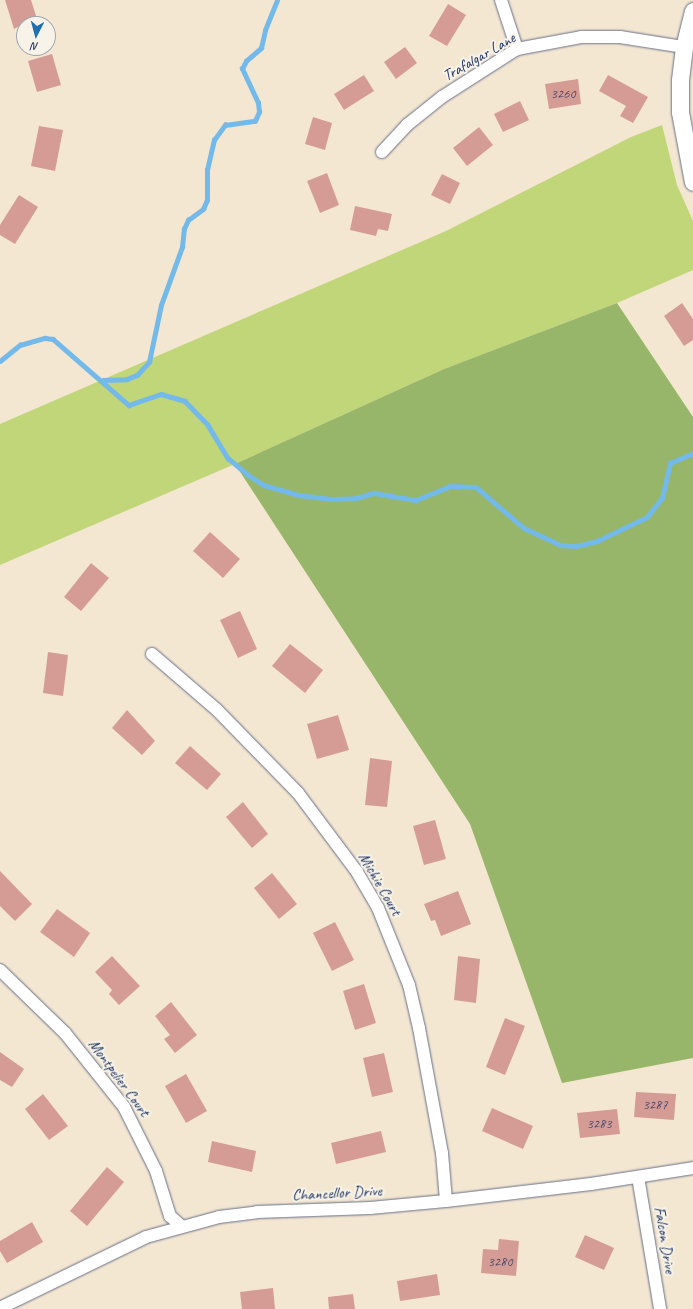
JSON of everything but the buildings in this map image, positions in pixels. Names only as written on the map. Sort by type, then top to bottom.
[{"type":"main road","points":[[693,11],[684,47],[680,80],[680,112],[693,182]]},
{"type":"street","points":[[501,0],[517,49]]},
{"type":"street","name":"Trafalgar Lane","points":[[382,152],[407,125],[442,97],[517,49],[574,38],[612,37],[652,40],[684,47]]},
{"type":"street","name":"Michie Court","points":[[152,654],[217,710],[298,794],[338,844],[378,908],[409,985],[419,1028],[440,1139],[446,1201]]},
{"type":"street","name":"Montpelier Court","points":[[0,970],[65,1033],[124,1107],[156,1171],[170,1216],[181,1226]]},
{"type":"street","name":"Chancellor Drive","points":[[0,1308],[111,1253],[181,1226],[257,1212],[370,1208],[446,1201],[638,1177],[693,1168]]},
{"type":"street","name":"Falcon Drive","points":[[638,1177],[660,1309]]},
{"type":"green space","points":[[662,125],[677,185],[693,221],[693,270],[617,303],[444,369],[235,464],[0,565],[0,424],[446,231],[631,137]]},
{"type":"green space","points":[[617,303],[693,417],[693,1058],[562,1083],[470,824],[235,464],[444,369]]},
{"type":"waterway","points":[[103,380],[127,379],[137,375],[149,362],[161,305],[182,247],[184,229],[188,220],[203,209],[207,200],[207,170],[214,140],[225,125],[255,121],[259,112],[258,103],[242,69],[246,61],[261,48],[265,30],[277,0]]},
{"type":"waterway","points":[[0,361],[20,345],[45,338],[53,339],[129,405],[161,394],[185,401],[208,425],[228,458],[248,475],[264,485],[299,495],[333,499],[356,498],[374,493],[416,500],[450,486],[476,487],[524,528],[560,545],[577,546],[597,541],[647,517],[662,498],[670,463],[693,453]]}]
